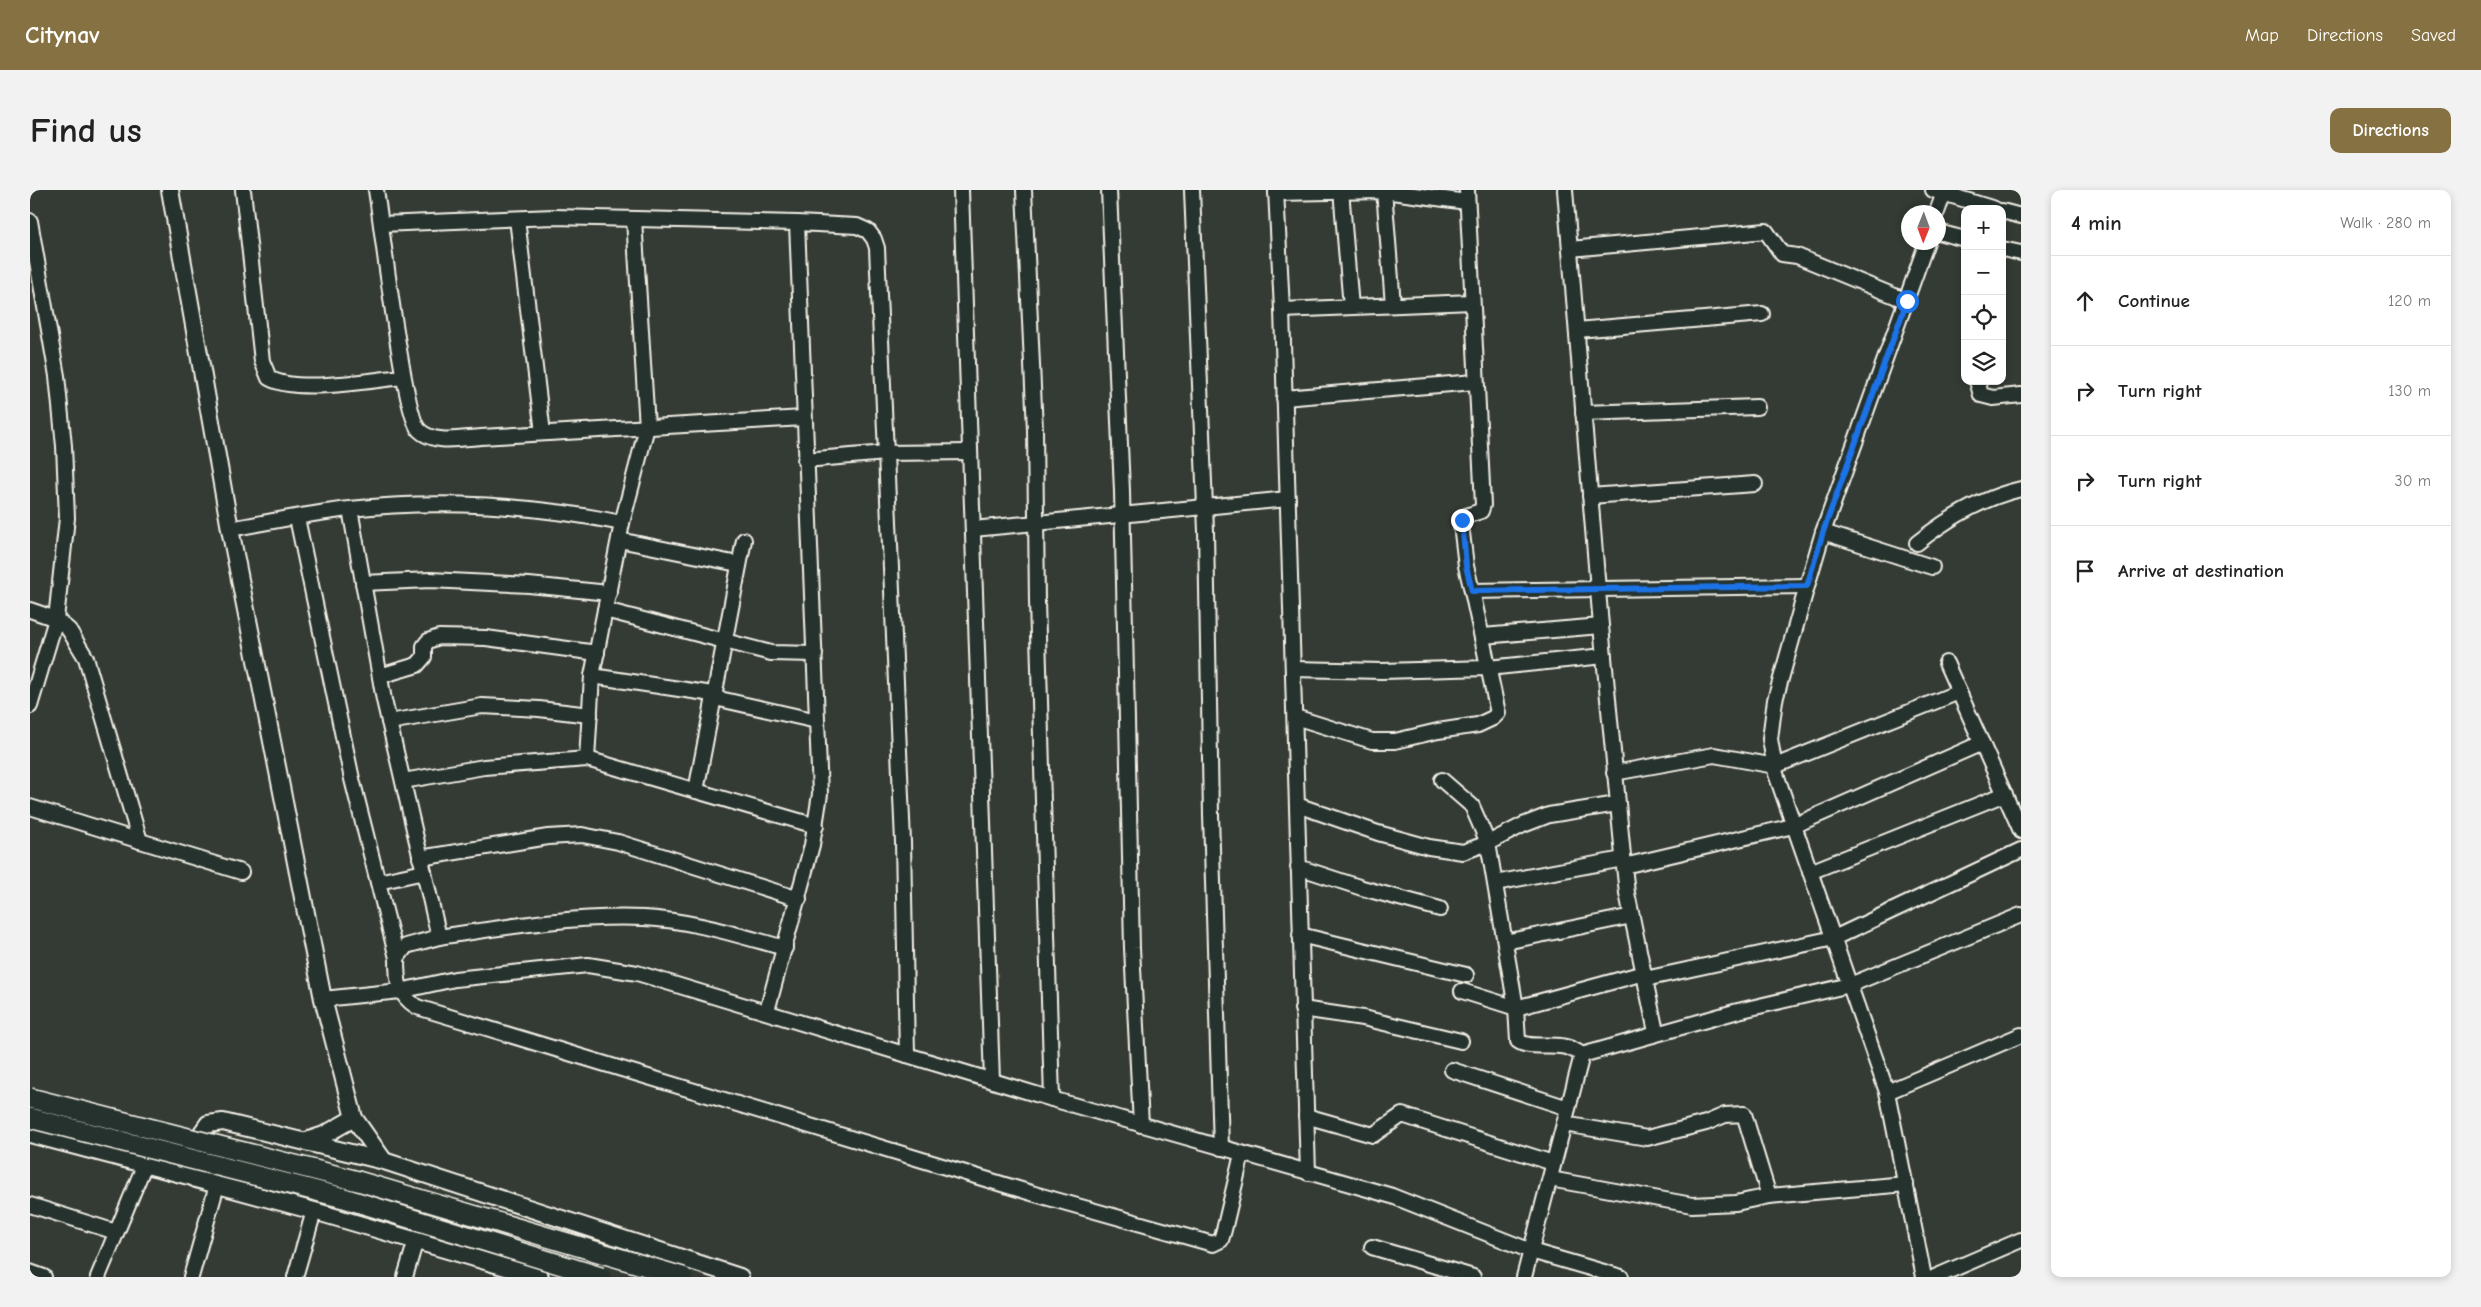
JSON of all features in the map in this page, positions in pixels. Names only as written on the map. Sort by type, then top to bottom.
[{"type":"main road","points":[[30,1098],[358,1181],[683,1277]]},
{"type":"main road","points":[[30,1118],[344,1198],[601,1277]]},
{"type":"street","points":[[170,190],[230,529],[323,999],[354,1118],[384,1161]]},
{"type":"street","points":[[244,190],[262,361],[269,378],[287,384],[316,385],[403,376]]},
{"type":"street","points":[[376,190],[403,376],[412,420],[418,429],[428,436],[441,439],[804,418]]},
{"type":"street","points":[[961,190],[980,785],[992,1081]]},
{"type":"street","points":[[1024,190],[1035,430],[1052,1099]]},
{"type":"street","points":[[1109,190],[1122,514],[1131,929],[1141,1125]]},
{"type":"street","points":[[1192,190],[1205,508],[1211,815],[1221,1148]]},
{"type":"street","points":[[1384,190],[1393,305]]},
{"type":"street","points":[[1295,717],[1372,741],[1394,740],[1478,725],[1493,718],[1498,713],[1483,636],[1466,566],[1461,524],[1463,517],[1481,511],[1483,504],[1475,382],[1467,196],[1384,190],[1276,192],[1282,310],[1308,1172]]},
{"type":"street","points":[[1565,190],[1617,804],[1632,916],[1656,1032]]},
{"type":"street","points":[[1938,205],[1941,191],[1983,205]]},
{"type":"street","points":[[1341,192],[1351,307]]},
{"type":"street","points":[[2006,212],[2021,216]]},
{"type":"street","points":[[382,224],[554,217],[797,223],[857,226],[868,230],[874,239],[877,248],[903,842],[907,1055]]},
{"type":"street","points":[[517,219],[543,433]]},
{"type":"street","points":[[587,759],[592,676],[622,523],[647,427],[634,219]]},
{"type":"street","points":[[30,221],[57,376],[64,446],[67,518],[56,619],[30,706]]},
{"type":"street","points":[[767,1011],[799,899],[816,826],[820,794],[805,460],[797,223]]},
{"type":"street","points":[[1570,249],[1766,231],[1782,254],[1796,256],[1907,301]]},
{"type":"street","points":[[1946,234],[1961,238]]},
{"type":"street","points":[[1924,250],[1823,532],[1775,700],[1770,738],[1775,766],[1793,826],[1887,1092],[1924,1277]]},
{"type":"street","points":[[2006,250],[2021,253]]},
{"type":"street","points":[[1282,310],[1472,302]]},
{"type":"street","points":[[1577,330],[1762,314]]},
{"type":"street","points":[[1284,398],[1475,382]]},
{"type":"street","points":[[1978,385],[1981,395],[1993,398],[2021,395]]},
{"type":"street","points":[[1583,413],[1758,407]]},
{"type":"street","points":[[805,460],[886,453],[970,452]]},
{"type":"street","points":[[1590,496],[1755,484]]},
{"type":"street","points":[[1917,543],[1942,523],[1972,506],[2021,489]]},
{"type":"street","points":[[973,529],[1288,499]]},
{"type":"street","points":[[230,529],[350,509],[426,505],[543,510],[622,523]]},
{"type":"street","points":[[350,509],[389,722],[439,937]]},
{"type":"street","points":[[297,518],[352,779],[396,958],[400,992],[417,1007],[1038,1195],[1213,1244],[1221,1240],[1242,1154]]},
{"type":"street","points":[[1823,532],[1932,567]]},
{"type":"street","points":[[619,540],[738,564]]},
{"type":"street","points":[[696,791],[726,643],[738,564],[744,540]]},
{"type":"street","points":[[363,583],[430,580],[529,585],[609,593]]},
{"type":"street","points":[[1472,591],[1807,586]]},
{"type":"street","points":[[30,610],[56,619],[69,630],[86,658],[140,841]]},
{"type":"street","points":[[605,610],[771,654],[815,654]]},
{"type":"street","points":[[1483,636],[1601,626]]},
{"type":"street","points":[[380,676],[417,665],[424,657],[424,646],[428,640],[439,637],[486,638],[597,653]]},
{"type":"street","points":[[1293,669],[1382,671],[1488,668],[1604,656]]},
{"type":"street","points":[[1946,663],[2021,831]]},
{"type":"street","points":[[592,676],[706,693],[715,698],[817,721]]},
{"type":"street","points":[[1614,773],[1714,755],[1775,766],[1959,692]]},
{"type":"street","points":[[389,722],[482,706],[539,709],[590,715]]},
{"type":"street","points":[[1495,883],[1624,863],[1793,826],[1982,743]]},
{"type":"street","points":[[402,781],[484,767],[587,759],[816,826]]},
{"type":"street","points":[[1442,780],[1472,806],[1488,843],[1516,1008],[1516,1037],[1521,1044],[1566,1045],[1582,1054],[1656,1032],[1850,985],[2021,915]]},
{"type":"street","points":[[1810,872],[2004,794]]},
{"type":"street","points":[[1297,805],[1378,833],[1429,847],[1463,852],[1488,843],[1522,825],[1549,815],[1617,804]]},
{"type":"street","points":[[30,806],[241,872]]},
{"type":"street","points":[[420,858],[548,837],[582,835],[618,842],[799,899]]},
{"type":"street","points":[[1462,992],[1516,1008],[1644,976],[1834,938],[2021,850]]},
{"type":"street","points":[[1298,867],[1362,888],[1440,909]]},
{"type":"street","points":[[378,882],[424,872]]},
{"type":"street","points":[[1505,942],[1632,916]]},
{"type":"street","points":[[396,958],[406,946],[439,937],[513,926],[586,919],[645,918],[695,925],[785,948]]},
{"type":"street","points":[[1300,935],[1466,975]]},
{"type":"street","points":[[323,999],[400,992],[455,979],[588,965],[637,973],[1052,1099],[1392,1196],[1532,1251],[1620,1277]]},
{"type":"street","points":[[1302,1010],[1363,1018],[1461,1041]]},
{"type":"street","points":[[1887,1092],[2021,1035]]},
{"type":"street","points":[[1524,1277],[1582,1054]]},
{"type":"street","points":[[1452,1070],[1568,1108]]},
{"type":"street","points":[[1564,1124],[1647,1138],[1706,1124],[1725,1115],[1744,1114],[1769,1196]]},
{"type":"street","points":[[1306,1116],[1373,1135],[1402,1115],[1554,1163]]},
{"type":"street","points":[[306,1142],[324,1135],[354,1118]]},
{"type":"street","points":[[196,1179],[188,1170],[192,1147],[208,1124],[223,1122],[384,1161],[740,1277]]},
{"type":"street","points":[[30,1135],[314,1211],[416,1240],[530,1276]]},
{"type":"street","points":[[98,1277],[144,1166]]},
{"type":"street","points":[[1550,1179],[1692,1205],[1736,1203],[1769,1196],[1906,1184]]},
{"type":"street","points":[[191,1277],[217,1184]]},
{"type":"street","points":[[30,1205],[116,1232]]},
{"type":"street","points":[[295,1277],[314,1211]]},
{"type":"street","points":[[405,1277],[416,1240]]},
{"type":"street","points":[[1935,1277],[2021,1240]]},
{"type":"street","points":[[1372,1247],[1473,1277]]},
{"type":"street","points":[[30,1272],[44,1277]]},
{"type":"route","points":[[1462,520],[1466,566],[1472,591],[1807,586],[1823,532],[1907,301]]}]
